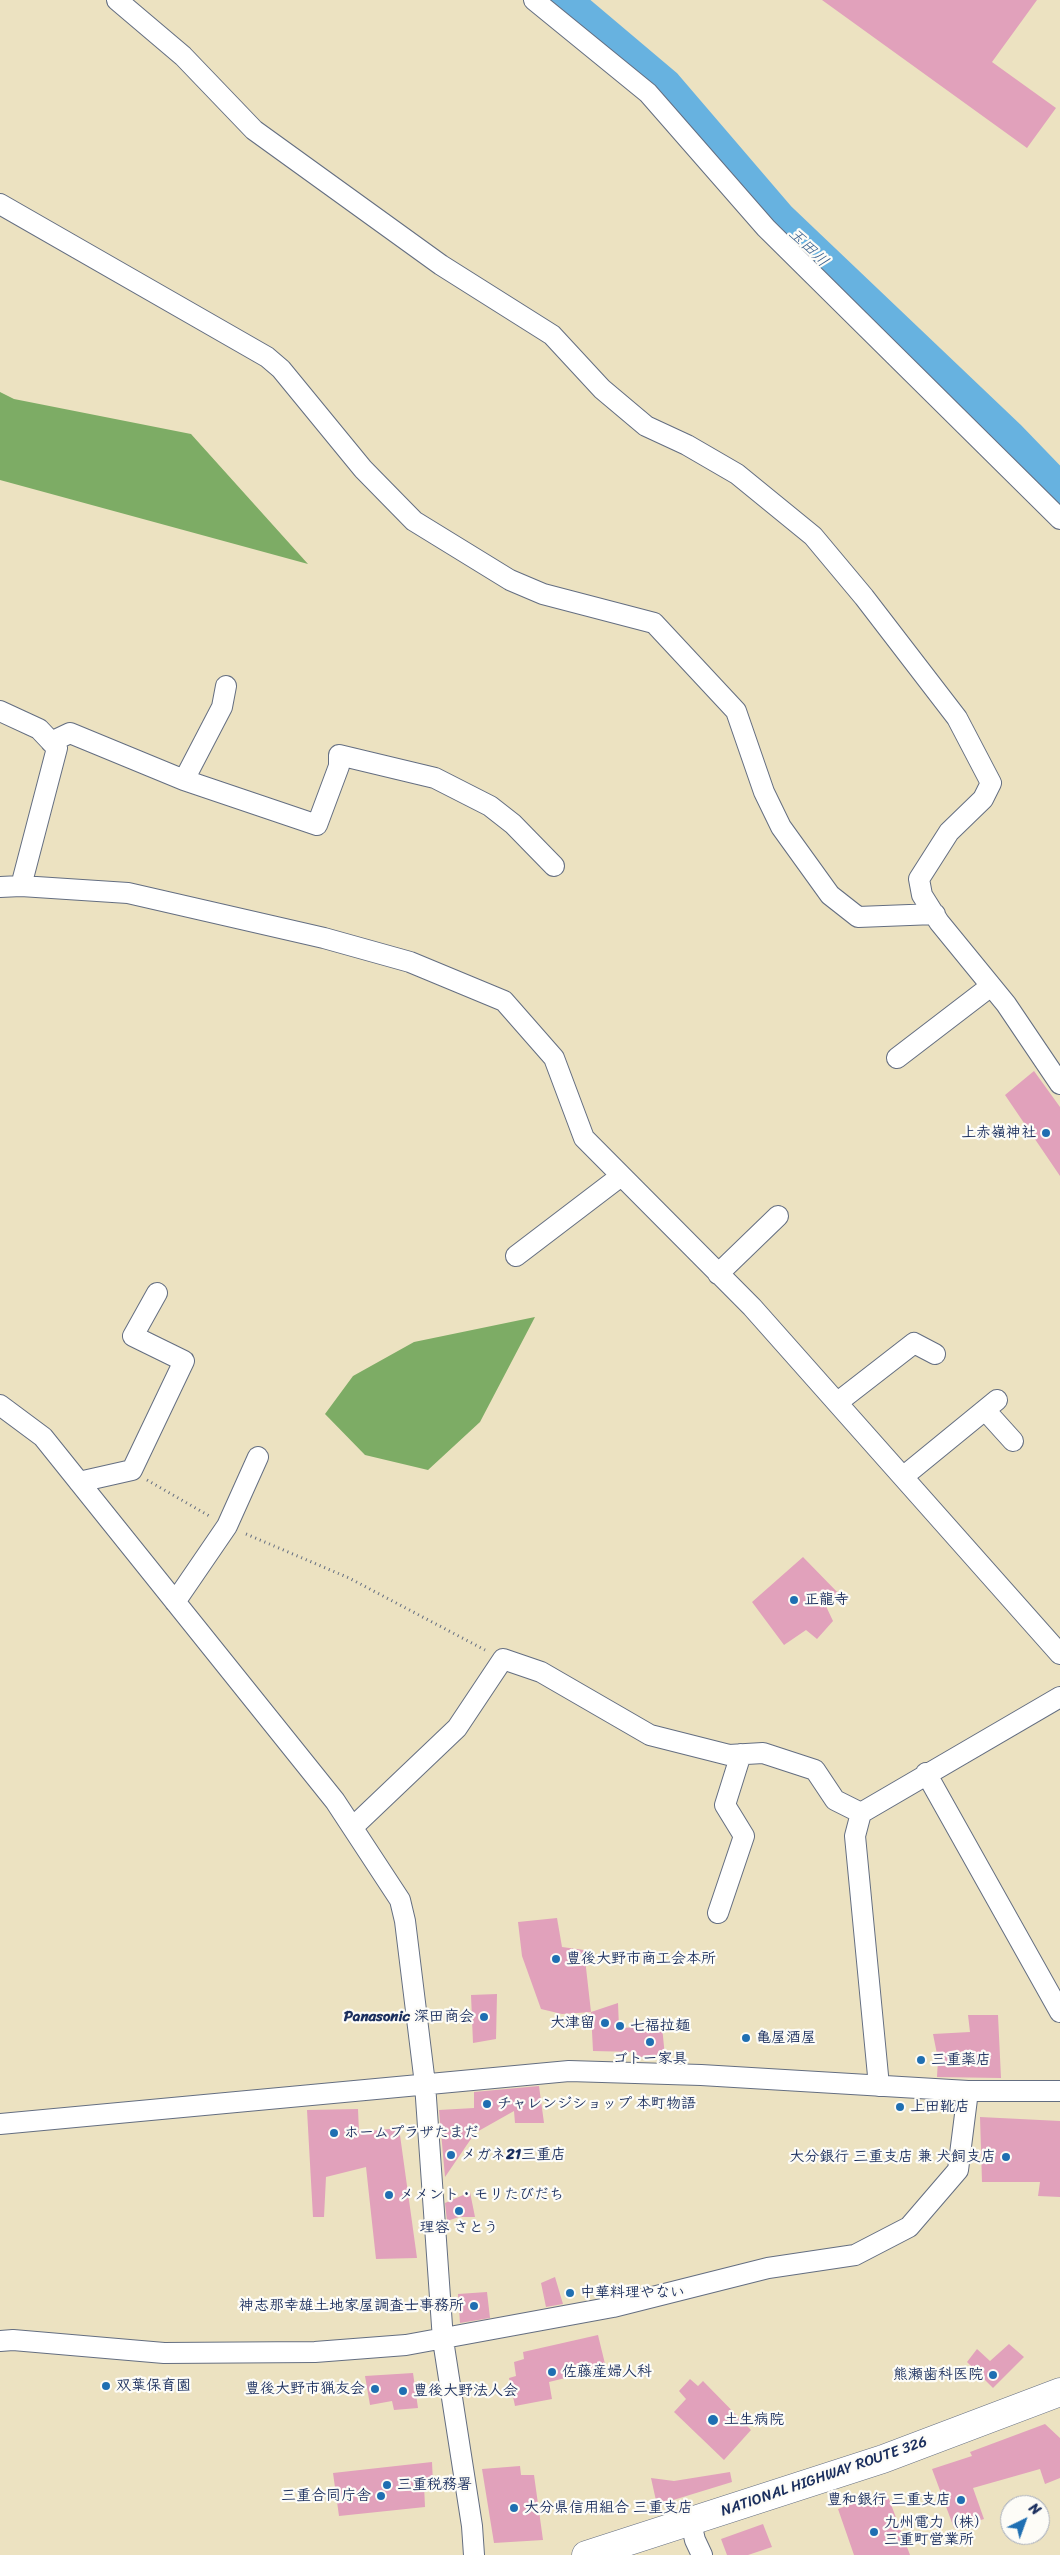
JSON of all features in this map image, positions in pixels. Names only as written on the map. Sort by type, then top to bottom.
[{"type":"highway","name":"NATIONAL HIGHWAY ROUTE 326","points":[[586,2555],[691,2523],[883,2459],[1060,2392]]},
{"type":"street","points":[[116,0],[182,56],[254,130],[441,265],[552,335],[602,389],[646,426],[687,445],[737,474],[813,536],[864,597],[956,718],[991,783],[983,799],[949,832],[919,880],[922,894],[935,914],[991,986],[1060,1084]]},
{"type":"street","points":[[534,0],[648,93],[766,228],[1060,519]]},
{"type":"street","points":[[0,204],[267,357],[280,369],[363,469],[414,521],[510,580],[543,594],[654,623],[736,711],[772,810],[781,827],[830,895],[858,917],[935,914]]},
{"type":"street","points":[[184,780],[222,707],[226,686]]},
{"type":"street","points":[[0,711],[40,729],[57,748],[21,886]]},
{"type":"street","points":[[51,742],[70,733],[184,780],[317,825],[339,766],[339,755],[435,778],[490,806],[513,824],[554,866]]},
{"type":"street","points":[[0,888],[21,886],[128,893],[324,938],[410,962],[504,1001],[554,1058],[584,1138],[752,1307],[1060,1654]]},
{"type":"street","points":[[898,1058],[991,986]]},
{"type":"street","points":[[516,1256],[621,1176]]},
{"type":"street","points":[[718,1274],[778,1216]]},
{"type":"street","points":[[79,1482],[132,1470],[184,1361],[133,1336],[157,1293]]},
{"type":"street","points":[[838,1402],[914,1343],[935,1354]]},
{"type":"street","points":[[0,1405],[43,1437],[335,1801],[354,1827],[400,1900],[405,1921],[425,2084],[442,2340],[472,2526],[474,2555]]},
{"type":"street","points":[[904,1476],[991,1405],[1013,1441]]},
{"type":"street","points":[[175,1602],[226,1526],[258,1457]]},
{"type":"street","points":[[354,1827],[457,1728],[503,1659],[541,1672],[650,1735],[729,1755],[763,1752],[815,1770],[835,1800],[861,1813]]},
{"type":"street","points":[[880,2086],[855,1836],[861,1813],[926,1773],[1060,1697]]},
{"type":"street","points":[[718,1914],[744,1836],[725,1805],[741,1754]]},
{"type":"street","points":[[926,1773],[1060,2012]]},
{"type":"street","points":[[0,2124],[569,2071],[701,2075],[968,2091],[1060,2091]]},
{"type":"street","points":[[0,2341],[13,2340],[164,2354],[315,2352],[442,2340],[613,2307],[768,2268],[855,2255],[909,2227],[958,2170],[968,2091]]},
{"type":"street","points":[[691,2523],[695,2540],[702,2555]]},
{"type":"path","points":[[132,1470],[226,1526],[349,1578],[503,1659]]},
{"type":"green space","points":[[0,392],[14,399],[191,434],[308,564],[0,480]]},
{"type":"green space","points":[[535,1317],[480,1422],[428,1470],[365,1455],[325,1414],[353,1376],[414,1342]]},
{"type":"building","points":[[822,0],[1037,0],[992,62],[1056,108],[1027,148]]},
{"type":"building","name":"上赤嶺神社","points":[[1034,1071],[1060,1107],[1060,1176],[1005,1095]]},
{"type":"building","name":"正龍寺","points":[[803,1557],[842,1597],[824,1602],[833,1621],[817,1639],[806,1630],[784,1645],[752,1602]]},
{"type":"building","name":"豊後大野市商工会本所","points":[[557,1918],[562,1947],[584,1950],[591,2012],[562,2014],[541,2009],[522,1956],[518,1922]]},
{"type":"building","name":"Panasonic 深田商会","points":[[497,1994],[496,2039],[473,2043],[471,1995]]},
{"type":"building","points":[[618,2003],[619,2028],[662,2026],[665,2057],[636,2057],[636,2052],[593,2051],[591,2012]]},
{"type":"building","points":[[968,2015],[998,2015],[1001,2078],[937,2077],[938,2059],[933,2034],[970,2032]]},
{"type":"building","points":[[539,2086],[544,2123],[515,2123],[514,2111],[475,2133],[445,2177],[439,2110],[474,2108],[474,2092]]},
{"type":"building","points":[[358,2109],[359,2132],[399,2128],[417,2258],[376,2259],[366,2167],[326,2177],[324,2217],[313,2217],[307,2110]]},
{"type":"building","points":[[980,2117],[1060,2121],[1060,2197],[1038,2196],[1040,2182],[982,2182]]},
{"type":"building","name":"理容 さとう","points":[[470,2192],[475,2217],[459,2217],[447,2221],[445,2203]]},
{"type":"building","points":[[555,2277],[563,2304],[546,2307],[541,2283]]},
{"type":"building","name":"神志那幸雄土地家屋調査士事務所","points":[[487,2292],[490,2318],[460,2323],[458,2294]]},
{"type":"building","name":"佐藤産婦人科","points":[[598,2335],[606,2368],[549,2382],[552,2399],[515,2406],[509,2378],[516,2376],[514,2362],[524,2359],[523,2352]]},
{"type":"building","name":"熊瀬歯科医院","points":[[1009,2344],[1024,2357],[993,2388],[967,2362],[977,2349],[990,2361]]},
{"type":"building","points":[[413,2373],[418,2408],[394,2410],[392,2401],[370,2405],[365,2376]]},
{"type":"building","name":"土生病院","points":[[690,2379],[698,2386],[703,2381],[751,2430],[724,2460],[674,2412],[686,2399],[679,2391]]},
{"type":"building","points":[[1045,2424],[1060,2438],[1060,2478],[1045,2484],[1040,2469],[973,2488],[984,2519],[954,2528],[932,2469],[972,2456],[970,2452]]},
{"type":"building","name":"三重合同庁舎","points":[[432,2462],[433,2483],[424,2485],[425,2507],[339,2516],[333,2473]]},
{"type":"building","name":"大分県信用組合 三重支店","points":[[520,2466],[521,2475],[534,2475],[543,2540],[494,2543],[482,2469]]},
{"type":"building","points":[[730,2472],[732,2482],[657,2505],[651,2478],[674,2481]]},
{"type":"building","name":"九州電力（株） 三重町営業所","points":[[886,2491],[910,2555],[854,2555],[838,2509]]},
{"type":"building","points":[[763,2524],[772,2547],[748,2555],[727,2555],[721,2539]]},
{"type":"waterway","name":"玉田川","points":[[561,0],[664,87],[778,220],[1007,438],[1060,493]]},
{"type":"place","name":"上赤嶺神社","points":[[1046,1133]]},
{"type":"place","name":"正龍寺","points":[[794,1600]]},
{"type":"place","name":"豊後大野市商工会本所","points":[[556,1959]]},
{"type":"place","name":"Panasonic 深田商会","points":[[484,2017]]},
{"type":"place","name":"大津留","points":[[605,2023]]},
{"type":"place","name":"七福拉麺","points":[[620,2026]]},
{"type":"place","name":"亀屋酒屋","points":[[746,2038]]},
{"type":"place","name":"ゴトー家具","points":[[650,2042]]},
{"type":"place","name":"三重薬店","points":[[921,2060]]},
{"type":"place","name":"チャレンジショップ 本町物語","points":[[487,2104]]},
{"type":"place","name":"上田靴店","points":[[900,2107]]},
{"type":"place","name":"ホームプラザたまだ","points":[[334,2133]]},
{"type":"place","name":"メガネ21三重店","points":[[451,2155]]},
{"type":"place","name":"大分銀行 三重支店 兼 犬飼支店","points":[[1006,2157]]},
{"type":"place","name":"メメント・モリたびだち","points":[[389,2195]]},
{"type":"place","name":"理容 さとう","points":[[459,2211]]},
{"type":"place","name":"中華料理やない","points":[[570,2293]]},
{"type":"place","name":"神志那幸雄土地家屋調査士事務所","points":[[474,2306]]},
{"type":"place","name":"佐藤産婦人科","points":[[552,2372]]},
{"type":"place","name":"熊瀬歯科医院","points":[[993,2375]]},
{"type":"place","name":"双葉保育園","points":[[106,2386]]},
{"type":"place","name":"豊後大野市猟友会","points":[[375,2389]]},
{"type":"place","name":"豊後大野法人会","points":[[403,2391]]},
{"type":"place","name":"土生病院","points":[[713,2420]]},
{"type":"place","name":"三重税務署","points":[[387,2485]]},
{"type":"place","name":"三重合同庁舎","points":[[381,2496]]},
{"type":"place","name":"豊和銀行 三重支店","points":[[961,2500]]},
{"type":"place","name":"大分県信用組合 三重支店","points":[[514,2508]]},
{"type":"place","name":"九州電力（株） 三重町営業所","points":[[874,2532]]}]
